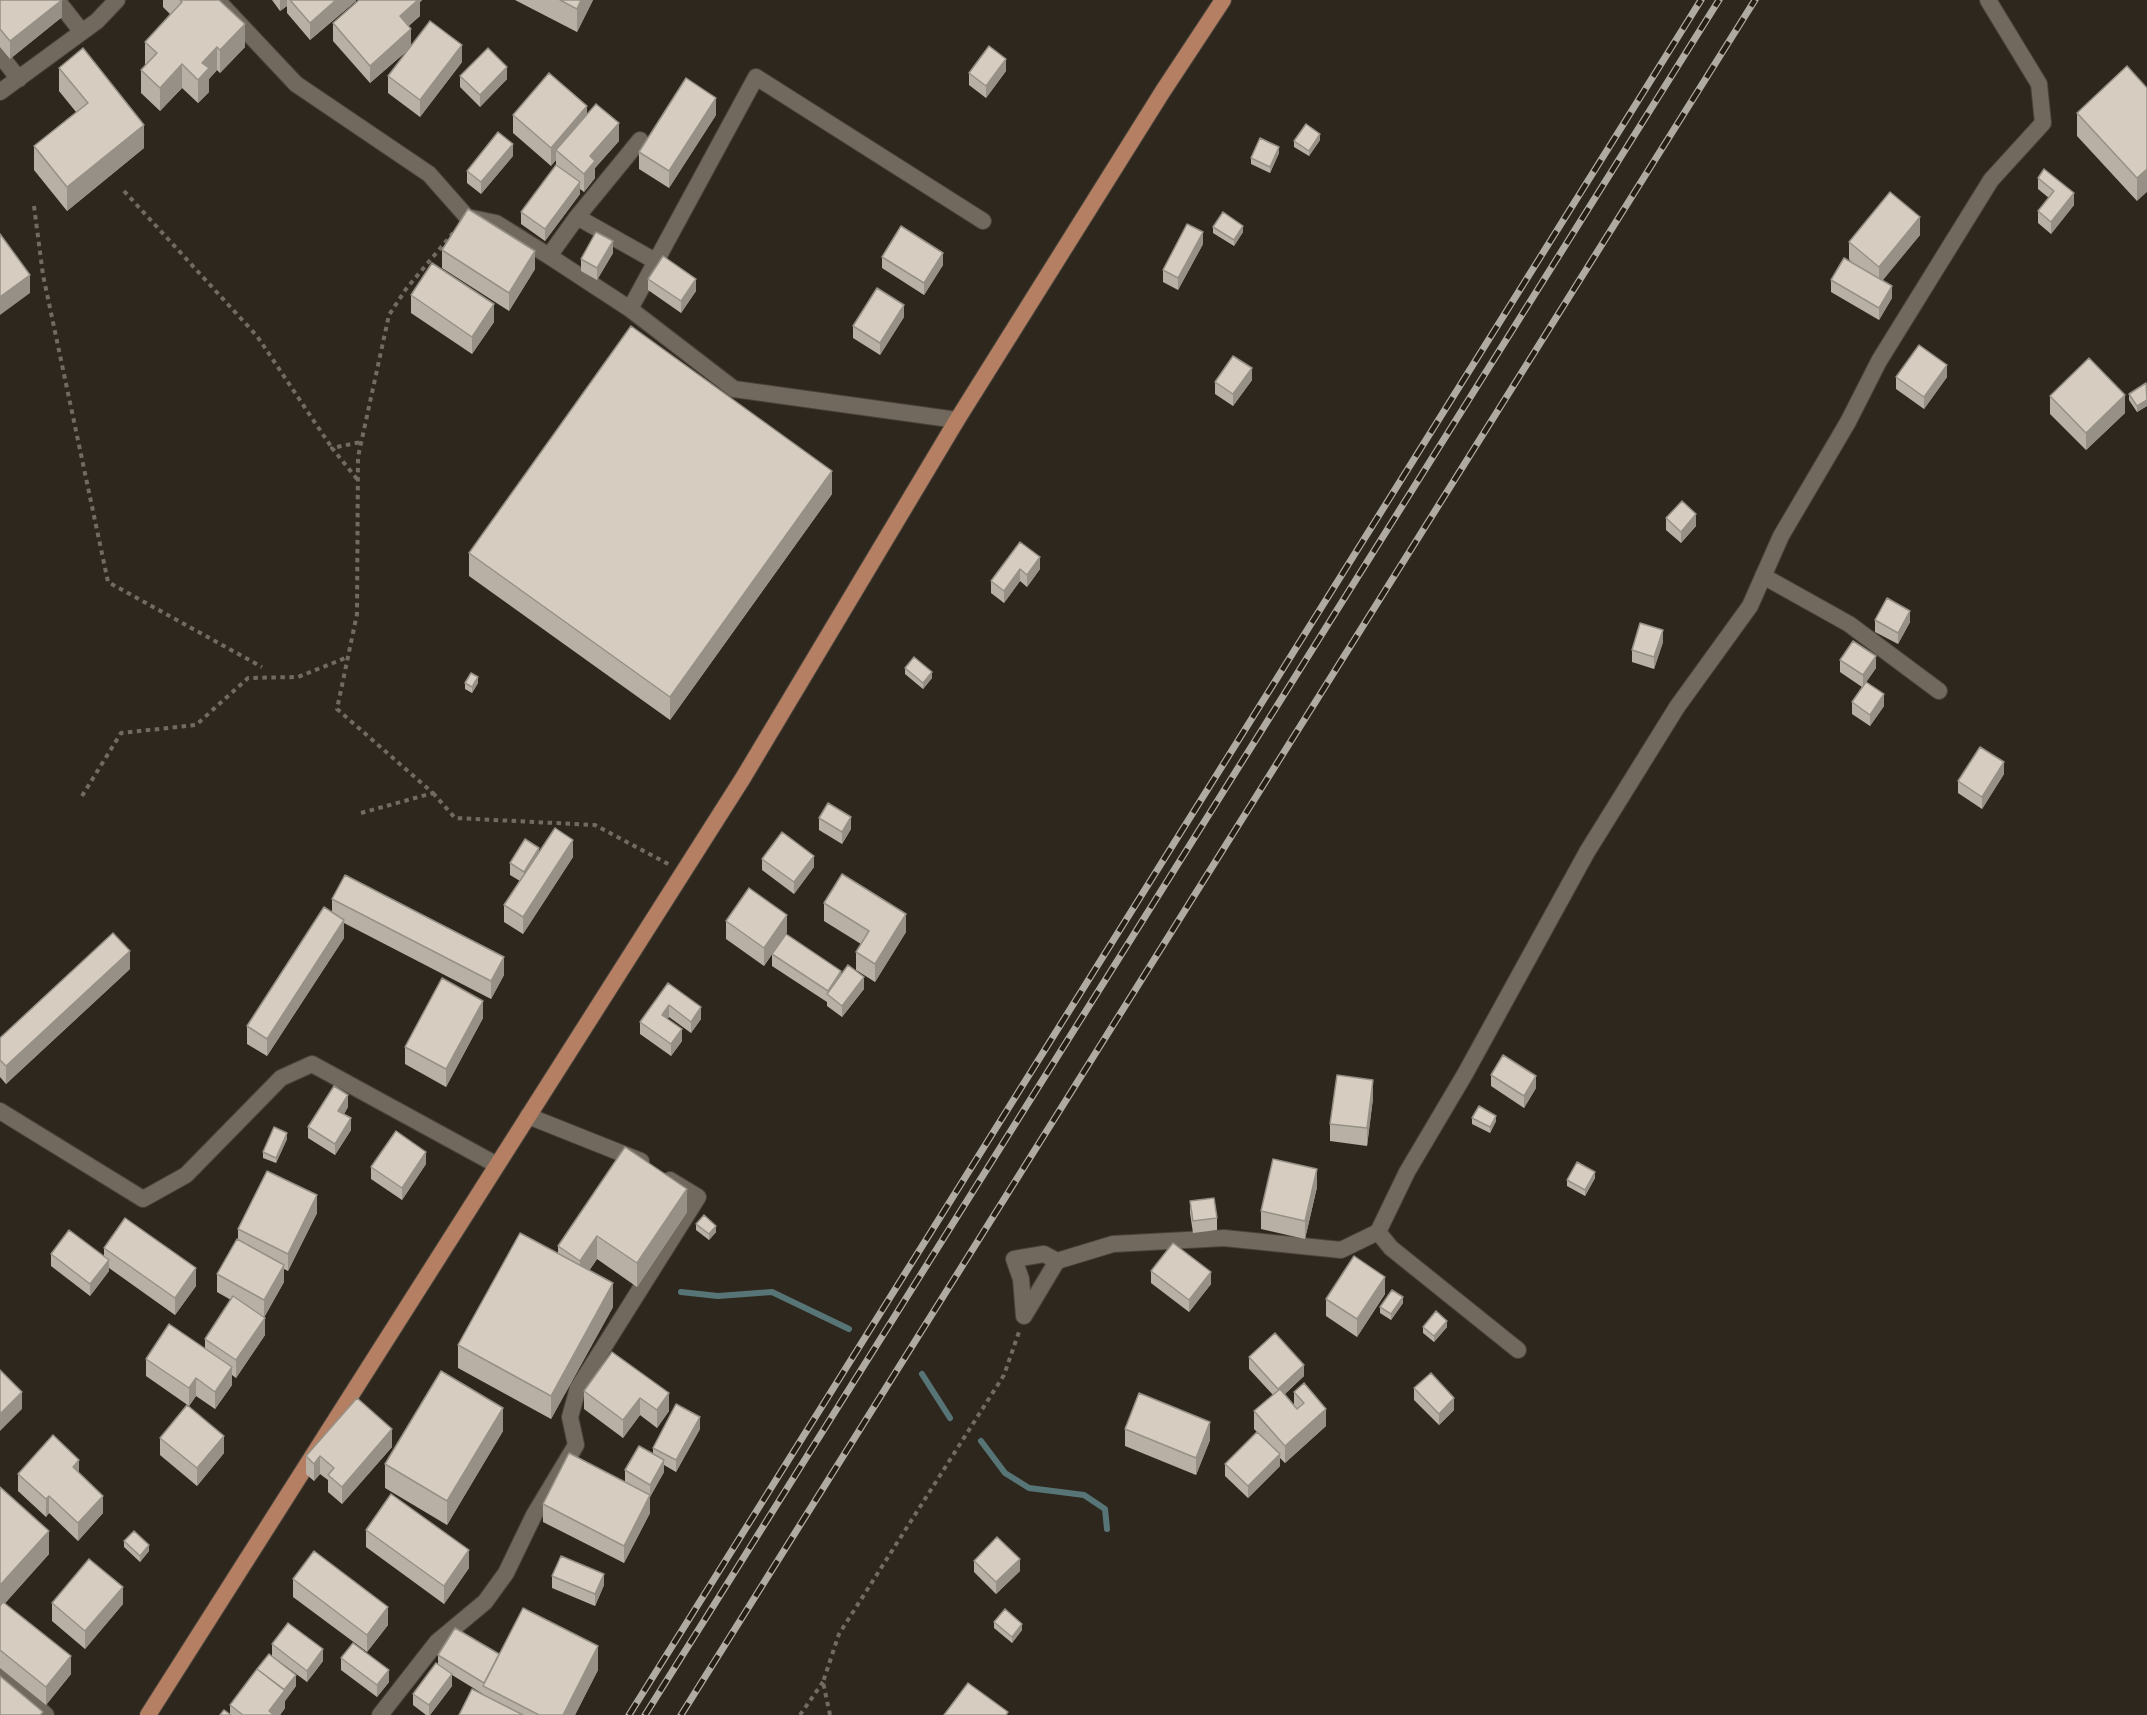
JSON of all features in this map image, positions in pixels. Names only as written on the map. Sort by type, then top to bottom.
[{"type":"main road","points":[[148,1715],[743,778],[957,420],[1222,0]]},
{"type":"street","points":[[57,0],[82,32]]},
{"type":"street","points":[[0,92],[97,21],[117,0]]},
{"type":"street","points":[[216,0],[296,84],[429,174],[467,217],[496,223],[549,256],[630,309],[734,389],[957,420]]},
{"type":"street","points":[[1024,1316],[1057,1261],[1113,1244],[1224,1238],[1341,1250],[1378,1232],[1407,1172],[1465,1074],[1587,852],[1677,707],[1750,606],[1781,537],[1848,422],[1879,361],[1991,180],[2043,123],[2039,84],[1988,0]]},
{"type":"street","points":[[0,55],[19,79]]},
{"type":"street","points":[[630,309],[756,77],[983,221]]},
{"type":"street","points":[[549,256],[577,216],[640,140]]},
{"type":"street","points":[[577,216],[657,262]]},
{"type":"street","points":[[1763,576],[1849,624],[1939,691]]},
{"type":"street","points":[[0,1111],[143,1199],[186,1175],[280,1078],[312,1064],[497,1165]]},
{"type":"street","points":[[380,1715],[437,1642],[485,1602],[506,1574],[534,1515],[576,1445],[570,1418],[578,1388],[698,1197],[636,1158],[528,1116]]},
{"type":"street","points":[[1378,1232],[1391,1248],[1518,1350]]},
{"type":"street","points":[[1024,1316],[1021,1279],[1014,1259],[1044,1254],[1057,1261]]},
{"type":"street","points":[[0,1674],[46,1715]]},
{"type":"path","points":[[124,191],[257,336],[332,448],[358,480]]},
{"type":"path","points":[[34,206],[43,275],[108,582],[262,667]]},
{"type":"path","points":[[467,217],[406,289],[389,315],[358,457],[357,614],[337,709],[433,793],[455,818],[595,825],[684,872]]},
{"type":"path","points":[[332,448],[361,441]]},
{"type":"path","points":[[82,796],[121,733],[196,725],[248,678],[298,678],[348,657]]},
{"type":"path","points":[[361,813],[433,793]]},
{"type":"path","points":[[800,1715],[823,1682],[839,1634],[1005,1375],[1024,1316]]},
{"type":"path","points":[[823,1682],[830,1715]]},
{"type":"building","points":[[0,0],[62,0],[10,41],[0,29]]},
{"type":"building","points":[[180,0],[219,0],[245,24],[220,50],[217,47],[202,63],[209,68],[198,80],[182,64],[160,88],[141,70],[157,53],[145,42],[182,2]]},
{"type":"building","points":[[290,0],[336,0],[310,23]]},
{"type":"building","points":[[359,0],[418,0],[400,16],[411,29],[370,66],[333,23]]},
{"type":"building","points":[[560,0],[581,0],[577,9]]},
{"type":"building","points":[[430,21],[462,45],[420,100],[388,76]]},
{"type":"building","points":[[989,46],[1006,59],[986,86],[969,73]]},
{"type":"building","points":[[83,48],[144,125],[67,187],[34,146],[88,103],[59,68]]},
{"type":"building","points":[[488,48],[507,67],[480,95],[460,76]]},
{"type":"building","points":[[2127,66],[2147,88],[2147,169],[2137,178],[2077,113]]},
{"type":"building","points":[[549,73],[587,106],[551,148],[513,115]]},
{"type":"building","points":[[686,78],[716,98],[669,171],[639,152]]},
{"type":"building","points":[[596,104],[619,123],[590,156],[595,161],[584,174],[556,150]]},
{"type":"building","points":[[1306,124],[1320,134],[1309,151],[1294,141]]},
{"type":"building","points":[[498,132],[513,144],[481,182],[467,171]]},
{"type":"building","points":[[1260,138],[1279,147],[1270,167],[1251,158]]},
{"type":"building","points":[[556,165],[580,182],[545,229],[521,212]]},
{"type":"building","points":[[2044,169],[2074,193],[2051,222],[2038,211],[2054,191],[2038,178]]},
{"type":"building","points":[[1890,192],[1920,217],[1879,267],[1849,242]]},
{"type":"building","points":[[468,209],[535,251],[509,293],[442,250]]},
{"type":"building","points":[[1223,212],[1243,226],[1234,240],[1213,227]]},
{"type":"building","points":[[1187,224],[1203,232],[1178,278],[1163,270]]},
{"type":"building","points":[[901,226],[943,253],[924,283],[882,257]]},
{"type":"building","points":[[596,232],[613,241],[597,268],[581,259]]},
{"type":"building","points":[[0,234],[30,275],[0,297]]},
{"type":"building","points":[[663,256],[696,279],[681,301],[648,279]]},
{"type":"building","points":[[1844,258],[1892,286],[1879,308],[1831,280]]},
{"type":"building","points":[[432,263],[494,304],[472,337],[411,295]]},
{"type":"building","points":[[877,288],[904,305],[880,343],[853,326]]},
{"type":"building","points":[[631,326],[832,471],[670,697],[469,553]]},
{"type":"building","points":[[1919,345],[1947,365],[1924,397],[1896,377]]},
{"type":"building","points":[[1233,356],[1252,368],[1233,394],[1215,382]]},
{"type":"building","points":[[2089,358],[2125,395],[2086,433],[2050,396]]},
{"type":"building","points":[[2146,383],[2147,400],[2137,406],[2129,394]]},
{"type":"building","points":[[1682,501],[1696,514],[1681,532],[1666,518]]},
{"type":"building","points":[[1020,542],[1040,557],[1027,575],[1020,569],[1004,591],[991,581]]},
{"type":"building","points":[[1887,598],[1910,611],[1898,633],[1875,620]]},
{"type":"building","points":[[1640,623],[1663,630],[1654,657],[1632,650]]},
{"type":"building","points":[[1853,641],[1876,656],[1863,675],[1840,660]]},
{"type":"building","points":[[914,657],[932,672],[923,683],[905,668]]},
{"type":"building","points":[[471,673],[478,677],[472,687],[465,683]]},
{"type":"building","points":[[1866,682],[1884,694],[1870,715],[1852,702]]},
{"type":"building","points":[[1980,747],[2004,762],[1982,797],[1958,781]]},
{"type":"building","points":[[828,803],[851,817],[842,832],[819,818]]},
{"type":"building","points":[[555,828],[573,840],[523,917],[504,905]]},
{"type":"building","points":[[782,832],[814,856],[794,882],[762,859]]},
{"type":"building","points":[[525,839],[539,848],[524,872],[510,863]]},
{"type":"building","points":[[842,874],[906,914],[875,964],[856,952],[869,931],[824,903]]},
{"type":"building","points":[[345,875],[504,957],[491,981],[332,899]]},
{"type":"building","points":[[749,888],[787,915],[764,948],[726,921]]},
{"type":"building","points":[[324,907],[344,920],[267,1039],[247,1026]]},
{"type":"building","points":[[113,933],[130,951],[6,1066],[0,1060],[0,1038]]},
{"type":"building","points":[[786,934],[841,971],[828,991],[772,954]]},
{"type":"building","points":[[848,965],[864,977],[842,1006],[827,994]]},
{"type":"building","points":[[442,978],[483,1001],[446,1069],[405,1047]]},
{"type":"building","points":[[668,983],[701,1007],[691,1022],[669,1005],[662,1015],[682,1029],[671,1044],[640,1022]]},
{"type":"building","points":[[1503,1055],[1536,1076],[1524,1096],[1491,1075]]},
{"type":"building","points":[[1337,1075],[1373,1080],[1367,1128],[1330,1124]]},
{"type":"building","points":[[334,1086],[348,1095],[338,1111],[351,1118],[335,1144],[308,1127]]},
{"type":"building","points":[[1479,1106],[1496,1116],[1490,1127],[1472,1118]]},
{"type":"building","points":[[274,1127],[287,1133],[276,1158],[263,1152]]},
{"type":"building","points":[[396,1131],[426,1152],[402,1188],[371,1167]]},
{"type":"building","points":[[625,1147],[687,1189],[637,1263],[597,1236],[580,1261],[558,1246]]},
{"type":"building","points":[[1273,1159],[1317,1169],[1305,1221],[1261,1211]]},
{"type":"building","points":[[1577,1162],[1595,1172],[1585,1190],[1567,1180]]},
{"type":"building","points":[[267,1171],[317,1195],[288,1254],[238,1229]]},
{"type":"building","points":[[1214,1198],[1217,1218],[1193,1221],[1190,1201]]},
{"type":"building","points":[[704,1215],[716,1226],[709,1234],[696,1224]]},
{"type":"building","points":[[125,1218],[196,1268],[175,1298],[104,1248]]},
{"type":"building","points":[[69,1230],[109,1260],[90,1284],[51,1254]]},
{"type":"building","points":[[520,1233],[613,1283],[551,1396],[458,1345]]},
{"type":"building","points":[[237,1239],[284,1265],[264,1300],[217,1274]]},
{"type":"building","points":[[1173,1243],[1211,1272],[1189,1300],[1151,1271]]},
{"type":"building","points":[[1354,1256],[1385,1277],[1357,1319],[1326,1299]]},
{"type":"building","points":[[1392,1290],[1403,1297],[1391,1314],[1380,1307]]},
{"type":"building","points":[[233,1296],[265,1318],[236,1360],[205,1339]]},
{"type":"building","points":[[1436,1311],[1447,1321],[1434,1336],[1423,1327]]},
{"type":"building","points":[[169,1324],[232,1367],[215,1392],[196,1378],[189,1388],[146,1359]]},
{"type":"building","points":[[1275,1333],[1304,1365],[1278,1389],[1249,1357]]},
{"type":"building","points":[[612,1352],[669,1393],[657,1410],[640,1398],[623,1420],[584,1391]]},
{"type":"building","points":[[0,1370],[22,1392],[0,1414]]},
{"type":"building","points":[[441,1371],[503,1408],[447,1501],[385,1464]]},
{"type":"building","points":[[1431,1373],[1454,1398],[1439,1414],[1414,1388]]},
{"type":"building","points":[[1304,1383],[1326,1409],[1285,1446],[1254,1411],[1280,1389],[1297,1409],[1304,1403],[1294,1392]]},
{"type":"building","points":[[1139,1393],[1210,1422],[1196,1458],[1125,1429]]},
{"type":"building","points":[[357,1398],[392,1429],[342,1487],[328,1475],[334,1468],[320,1456],[314,1464],[306,1456]]},
{"type":"building","points":[[676,1404],[700,1417],[676,1460],[653,1448]]},
{"type":"building","points":[[187,1405],[224,1436],[197,1468],[160,1438]]},
{"type":"building","points":[[1257,1432],[1280,1454],[1248,1486],[1225,1464]]},
{"type":"building","points":[[53,1435],[79,1460],[73,1467],[103,1496],[78,1523],[49,1496],[46,1499],[18,1474]]},
{"type":"building","points":[[639,1446],[664,1460],[650,1485],[625,1470]]},
{"type":"building","points":[[569,1453],[650,1495],[624,1546],[543,1504]]},
{"type":"building","points":[[0,1487],[49,1531],[0,1585]]},
{"type":"building","points":[[391,1494],[469,1550],[444,1586],[366,1530]]},
{"type":"building","points":[[134,1531],[149,1545],[140,1556],[124,1541]]},
{"type":"building","points":[[997,1537],[1020,1559],[996,1582],[974,1561]]},
{"type":"building","points":[[314,1551],[388,1607],[367,1635],[293,1579]]},
{"type":"building","points":[[561,1556],[604,1574],[595,1594],[552,1576]]},
{"type":"building","points":[[89,1559],[123,1587],[85,1631],[52,1603]]},
{"type":"building","points":[[3,1602],[71,1656],[46,1687],[0,1650],[0,1606]]},
{"type":"building","points":[[523,1608],[598,1646],[563,1715],[539,1715],[483,1686]]},
{"type":"building","points":[[1005,1609],[1022,1624],[1012,1637],[994,1622]]},
{"type":"building","points":[[288,1623],[323,1649],[307,1671],[272,1644]]},
{"type":"building","points":[[455,1628],[499,1654],[484,1683],[438,1655]]},
{"type":"building","points":[[353,1643],[389,1670],[377,1685],[341,1658]]},
{"type":"building","points":[[269,1654],[296,1675],[284,1690],[257,1669]]},
{"type":"building","points":[[436,1663],[452,1674],[429,1705],[413,1694]]},
{"type":"building","points":[[257,1669],[285,1690],[269,1711],[274,1715],[243,1715],[230,1705]]},
{"type":"building","points":[[0,1676],[43,1712],[40,1715],[0,1715]]},
{"type":"building","points":[[968,1683],[1008,1712],[1006,1715],[944,1715]]},
{"type":"building","points":[[472,1689],[523,1715],[459,1715]]},
{"type":"building","points":[[224,1710],[231,1715],[220,1715]]},
{"type":"waterway","points":[[681,1292],[718,1296],[772,1292],[849,1329]]},
{"type":"waterway","points":[[922,1374],[950,1418]]},
{"type":"waterway","points":[[981,1441],[1005,1473],[1029,1488],[1084,1495],[1105,1509],[1107,1529]]},
{"type":"railway","points":[[629,1715],[1701,0]]},
{"type":"railway","points":[[645,1715],[1719,0]]},
{"type":"railway","points":[[681,1715],[1755,0]]}]
